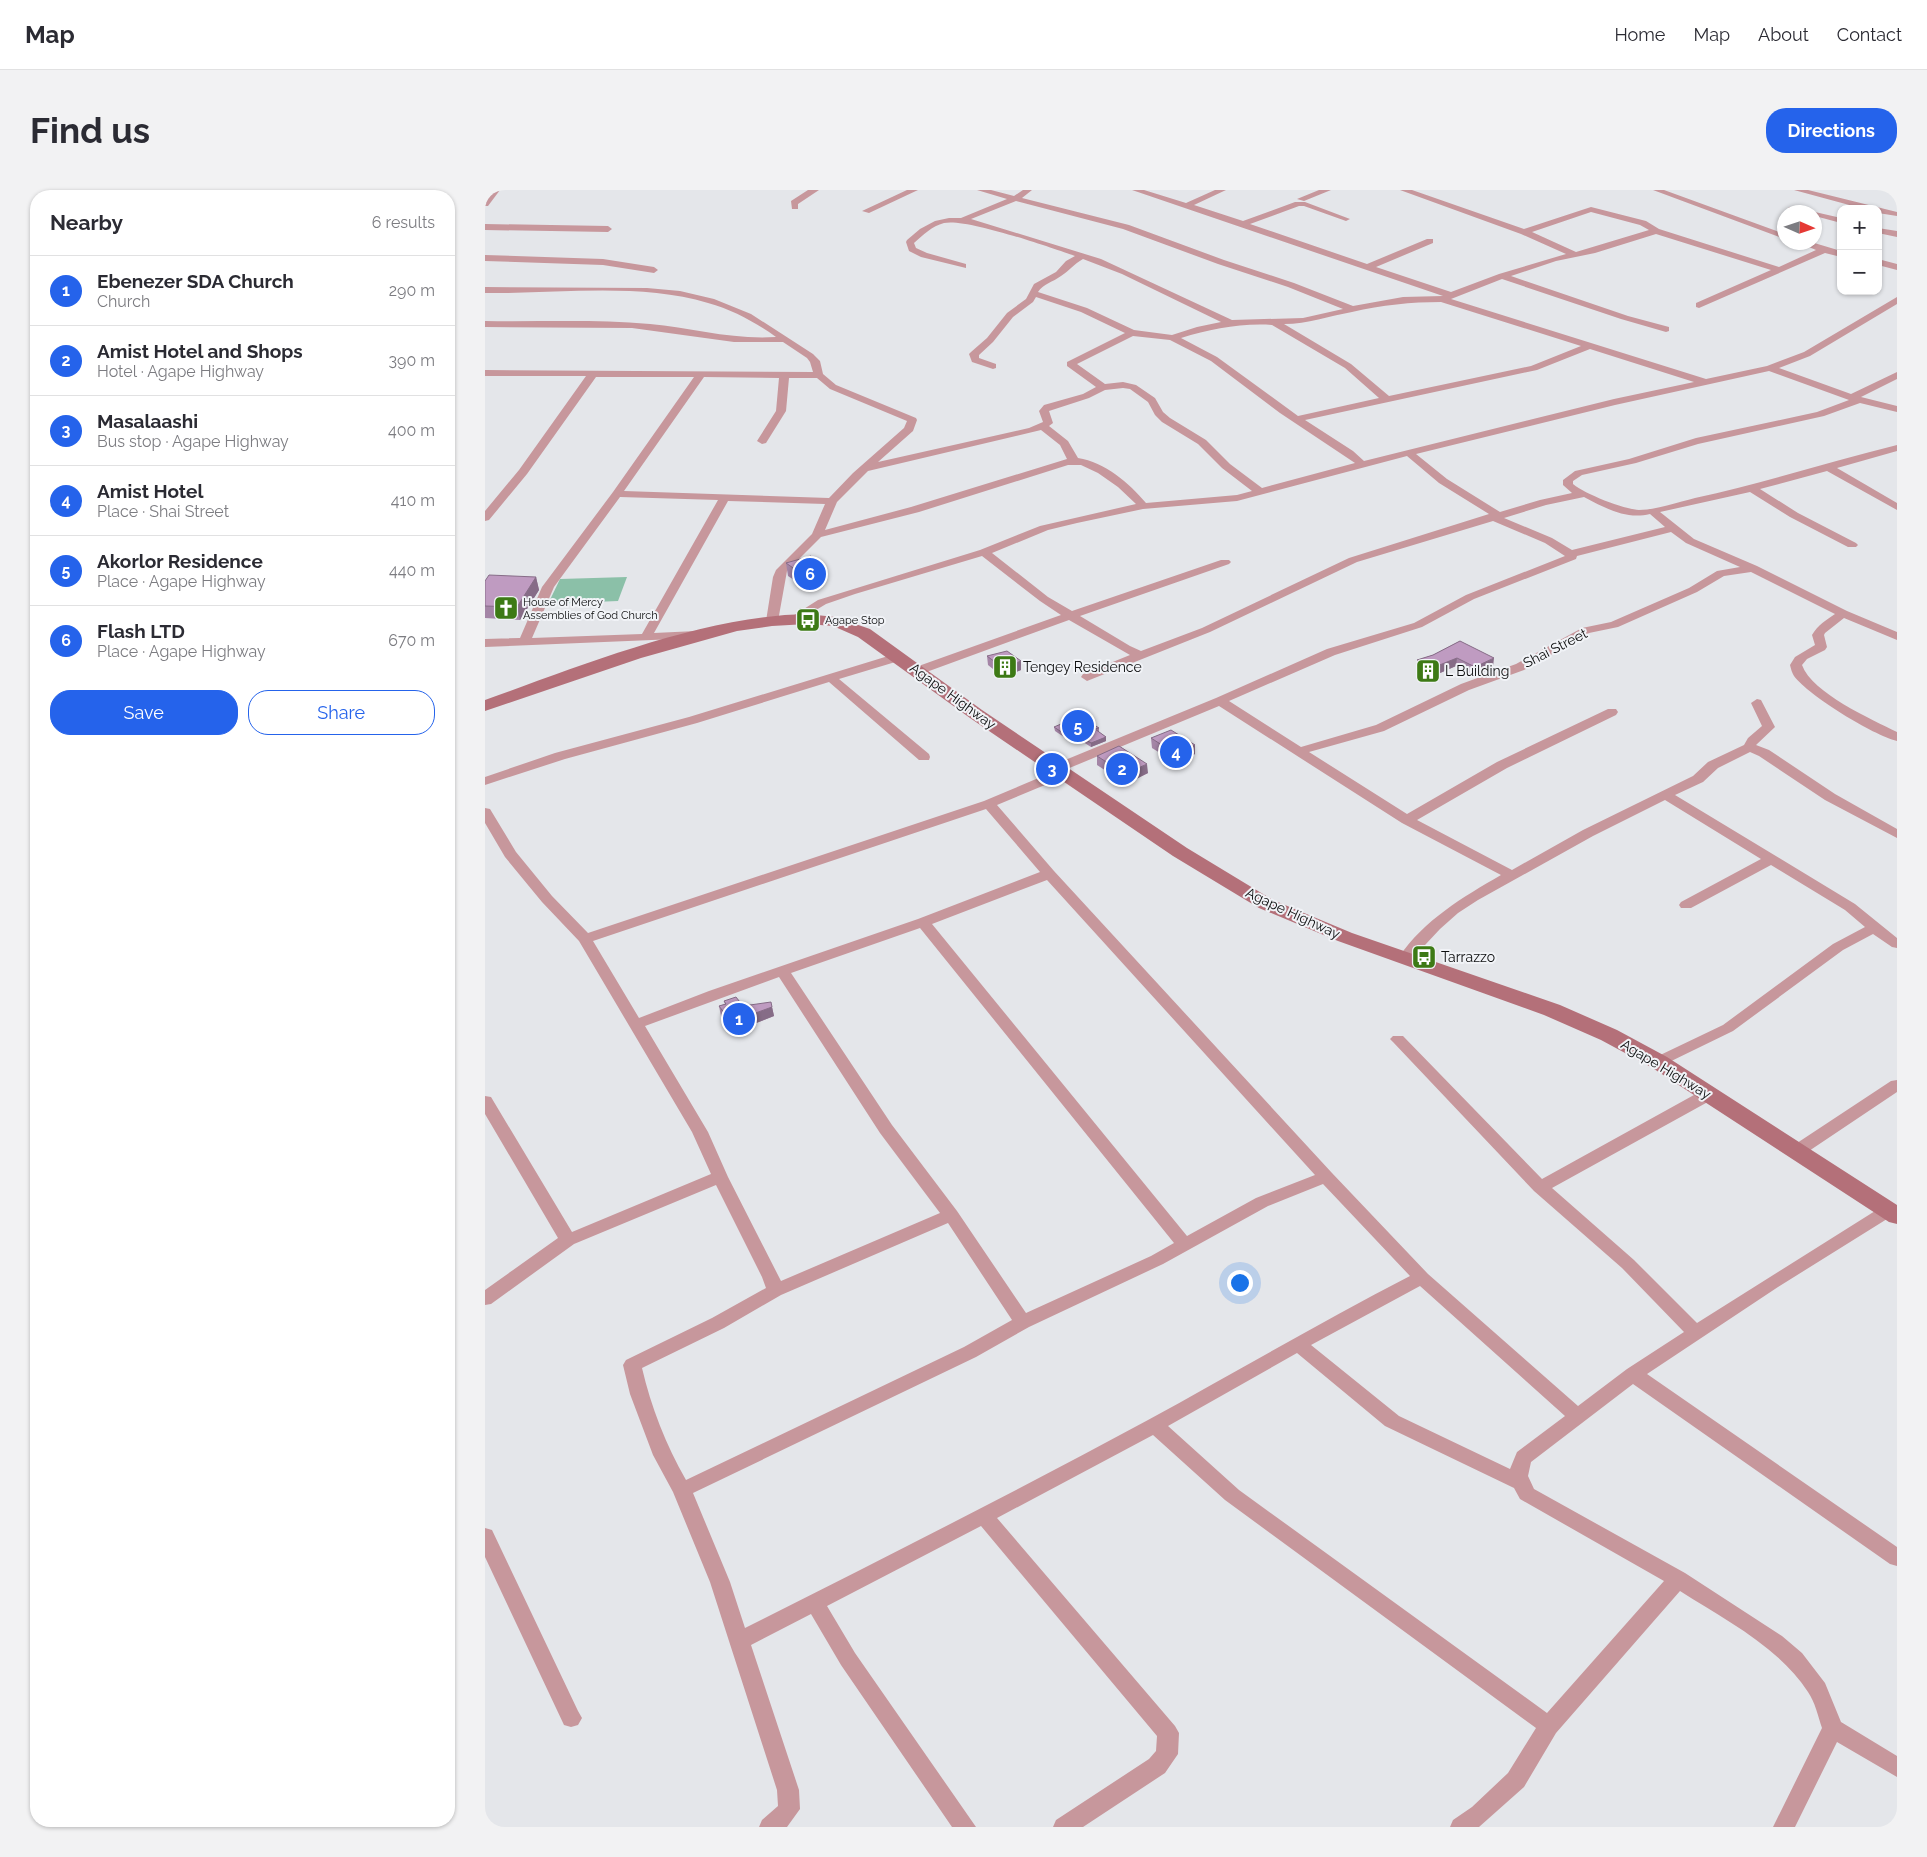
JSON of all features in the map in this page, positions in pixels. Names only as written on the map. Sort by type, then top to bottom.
[{"type":"street","points":[[485,204],[496,190]]},
{"type":"street","points":[[795,207],[794,203],[800,197],[815,190]]},
{"type":"street","points":[[866,210],[914,190]]},
{"type":"street","points":[[981,190],[1126,227],[1221,262],[1291,285],[1352,309]]},
{"type":"street","points":[[960,220],[1015,199],[1028,190]]},
{"type":"street","points":[[1136,190],[1188,205],[1366,268],[1453,296]]},
{"type":"street","points":[[1188,205],[1223,190]]},
{"type":"street","points":[[1301,199],[1327,190]]},
{"type":"street","points":[[1404,190],[1524,232],[1574,254]]},
{"type":"street","points":[[1657,190],[1777,234]]},
{"type":"street","points":[[1798,190],[1860,205]]},
{"type":"street","points":[[1243,225],[1250,220],[1297,204],[1305,204],[1345,219]]},
{"type":"street","points":[[1524,232],[1591,209],[1643,223],[1656,231],[1777,269]]},
{"type":"street","points":[[1882,210],[1897,214]]},
{"type":"street","points":[[1822,216],[1837,220]]},
{"type":"street","points":[[963,266],[924,255],[909,246],[910,242],[933,224],[945,220],[960,220],[1023,237],[1081,256],[1150,284],[1231,323]]},
{"type":"street","points":[[485,227],[608,229]]},
{"type":"street","points":[[1442,300],[1502,276],[1656,231]]},
{"type":"street","points":[[1882,231],[1897,234]]},
{"type":"street","points":[[1366,268],[1430,241]]},
{"type":"street","points":[[1699,305],[1777,269],[1824,250],[1837,253]]},
{"type":"street","points":[[993,366],[975,360],[974,354],[991,340],[1005,319],[1030,300],[1037,286],[1059,274],[1069,263],[1081,256]]},
{"type":"street","points":[[485,258],[603,262],[654,270]]},
{"type":"street","points":[[1882,263],[1897,267]]},
{"type":"street","points":[[1502,276],[1574,299],[1624,318],[1666,329]]},
{"type":"street","points":[[485,290],[655,291],[689,295],[739,311],[815,361],[819,375],[833,387],[848,395],[912,420],[913,422],[909,429],[863,469],[832,501],[817,535],[782,570],[779,577],[773,621]]},
{"type":"street","points":[[1034,294],[1045,296],[1088,313],[1132,333],[1173,338],[1214,359],[1297,420],[1349,453],[1362,464]]},
{"type":"street","points":[[1173,338],[1200,329],[1231,323],[1275,323],[1315,320],[1352,309],[1403,300],[1442,300],[1451,301],[1704,381]]},
{"type":"street","points":[[794,619],[822,602],[984,552],[1045,528],[1143,506],[1237,498],[1397,455],[1411,454],[1704,381],[1770,368],[1807,354],[1897,300]]},
{"type":"street","points":[[1275,323],[1348,366],[1386,399]]},
{"type":"street","points":[[485,324],[629,325],[737,340],[760,342],[785,340]]},
{"type":"street","points":[[1103,386],[1070,364],[1132,333]]},
{"type":"street","points":[[1297,420],[1534,368],[1589,346]]},
{"type":"street","points":[[1770,368],[1856,399],[1897,409]]},
{"type":"street","points":[[485,518],[523,472],[593,374]]},
{"type":"street","points":[[487,375],[819,375]]},
{"type":"street","points":[[1579,494],[1568,485],[1568,480],[1579,474],[1714,437],[1819,414],[1856,399],[1897,375]]},
{"type":"street","points":[[525,641],[548,587],[617,494],[700,376]]},
{"type":"street","points":[[762,441],[781,412],[784,376]]},
{"type":"street","points":[[863,469],[1023,433],[1048,423],[1044,411],[1047,407],[1086,396],[1103,386],[1123,385],[1141,391],[1152,400],[1159,413],[1166,420],[1202,442],[1226,466],[1260,492]]},
{"type":"street","points":[[1043,426],[1064,443],[1074,461]]},
{"type":"street","points":[[1087,677],[1186,638],[1353,560],[1495,516],[1579,494],[1588,494],[1624,512],[1641,513],[1679,503],[1752,489],[1897,448]]},
{"type":"street","points":[[1411,454],[1412,457],[1443,480],[1495,516],[1571,554],[1672,528]]},
{"type":"street","points":[[817,535],[909,512],[1074,461],[1108,474],[1131,492],[1143,506]]},
{"type":"street","points":[[1828,468],[1897,507]]},
{"type":"street","points":[[1752,489],[1794,515],[1851,545]]},
{"type":"street","points":[[617,494],[832,501]]},
{"type":"street","points":[[646,636],[725,497]]},
{"type":"street","points":[[1652,511],[1691,542],[1753,568],[1843,613],[1897,636]]},
{"type":"street","points":[[984,552],[1044,599],[1127,649],[1141,655]]},
{"type":"street","points":[[585,938],[989,804],[1061,770],[1110,742],[1220,701],[1331,652],[1418,624],[1470,597],[1570,559],[1572,557],[1571,554]]},
{"type":"street","points":[[917,671],[1225,562]]},
{"type":"street","name":"Shai Street","points":[[1300,752],[1380,728],[1465,687],[1520,667],[1586,630],[1614,625],[1693,590],[1721,573],[1753,568]]},
{"type":"street","points":[[1843,613],[1822,627],[1818,635],[1821,647],[1798,661],[1796,665],[1798,672],[1825,698],[1897,737]]},
{"type":"street","name":"Agape Highway","points":[[485,706],[651,648],[703,634],[794,619],[826,620],[850,626],[864,632],[976,714],[1180,852],[1266,904],[1345,938],[1406,956],[1585,1024],[1659,1062],[1893,1213]]},
{"type":"street","points":[[485,643],[703,634]]},
{"type":"street","points":[[485,781],[560,756],[693,720],[898,657]]},
{"type":"street","points":[[831,678],[924,757]]},
{"type":"street","points":[[1220,701],[1407,820],[1511,875]]},
{"type":"street","points":[[1406,956],[1418,942],[1453,910],[1511,875],[1588,833],[1698,779],[1713,765],[1749,747],[1752,741],[1769,727],[1757,703]]},
{"type":"street","points":[[1407,820],[1502,765],[1612,712]]},
{"type":"street","points":[[1749,747],[1764,753],[1831,797],[1897,834]]},
{"type":"street","points":[[1666,795],[1850,907],[1874,928],[1897,944]]},
{"type":"street","points":[[989,804],[1049,874],[1326,1177],[1423,1278],[1577,1416]]},
{"type":"street","points":[[485,812],[510,854],[547,899],[585,938],[700,1132],[720,1177],[771,1277],[775,1291]]},
{"type":"street","points":[[1686,905],[1771,859]]},
{"type":"street","points":[[637,1024],[714,994],[783,972],[923,922],[1049,874]]},
{"type":"street","points":[[923,922],[1183,1244]]},
{"type":"street","points":[[1659,1062],[1728,1028],[1838,947],[1874,928]]},
{"type":"street","points":[[783,972],[886,1129],[951,1215],[1023,1322]]},
{"type":"street","points":[[1398,1039],[1540,1186],[1628,1264],[1695,1332]]},
{"type":"street","points":[[1797,1151],[1897,1084]]},
{"type":"street","points":[[1540,1186],[1709,1094]]},
{"type":"street","points":[[485,1101],[491,1126],[568,1240]]},
{"type":"street","points":[[485,1299],[568,1240],[720,1177]]},
{"type":"street","points":[[683,1490],[970,1352],[1023,1322],[1157,1260],[1183,1244],[1284,1192],[1326,1177]]},
{"type":"street","points":[[1893,1213],[1695,1332],[1633,1374],[1524,1457],[1518,1470],[1519,1482],[1527,1494],[1678,1579],[1775,1642],[1795,1660],[1818,1689],[1833,1728],[1897,1766]]},
{"type":"street","points":[[770,1827],[789,1810],[788,1790],[719,1582],[683,1490],[662,1455],[639,1394],[632,1365],[717,1323],[775,1291],[951,1215]]},
{"type":"street","points":[[739,1641],[984,1516],[1298,1344],[1423,1278]]},
{"type":"street","points":[[1298,1344],[1392,1421],[1519,1482]]},
{"type":"street","points":[[1633,1374],[1897,1558]]},
{"type":"street","points":[[1155,1424],[1231,1496],[1549,1726]]},
{"type":"street","points":[[984,1516],[1169,1733],[1167,1754],[1157,1766],[1064,1827]]},
{"type":"street","points":[[485,1536],[571,1718]]},
{"type":"street","points":[[1461,1827],[1480,1814],[1516,1780],[1549,1726],[1678,1579]]},
{"type":"street","points":[[814,1602],[849,1659],[965,1827]]},
{"type":"street","points":[[1784,1827],[1833,1728]]},
{"type":"green space","points":[[627,577],[618,601],[548,604],[560,579]]},
{"type":"building","points":[[811,556],[807,570],[799,572],[786,563]]},
{"type":"building","points":[[489,575],[536,577],[517,607],[485,606],[485,581]]},
{"type":"building","points":[[1460,641],[1494,658],[1475,667],[1457,658],[1432,668],[1417,660],[1433,655]]},
{"type":"building","points":[[1007,651],[1021,661],[1003,668],[987,656]]},
{"type":"building","points":[[1080,716],[1099,728],[1095,729],[1106,737],[1091,743],[1076,734],[1069,737],[1054,727]]},
{"type":"building","points":[[1171,730],[1195,745],[1176,754],[1151,738]]},
{"type":"building","points":[[1119,746],[1147,764],[1125,774],[1097,756]]},
{"type":"building","points":[[736,997],[743,1006],[771,1002],[772,1007],[731,1022],[719,1006],[726,1004],[724,1001]]},
{"type":"place","name":"Flash LTD","points":[[810,574]]},
{"type":"place","name":"House of Mercy Assemblies of God Church","points":[[506,608]]},
{"type":"place","name":"Agape Stop","points":[[808,620]]},
{"type":"place","name":"Tengey Residence","points":[[1005,667]]},
{"type":"place","name":"L Building","points":[[1428,671]]},
{"type":"place","name":"Akorlor Residence","points":[[1078,726]]},
{"type":"place","name":"Amist Hotel","points":[[1176,752]]},
{"type":"place","name":"Masalaashi","points":[[1052,769]]},
{"type":"place","name":"Amist Hotel and Shops","points":[[1122,769]]},
{"type":"place","name":"Tarrazzo","points":[[1424,957]]},
{"type":"place","name":"Ebenezer SDA Church","points":[[739,1019]]}]
